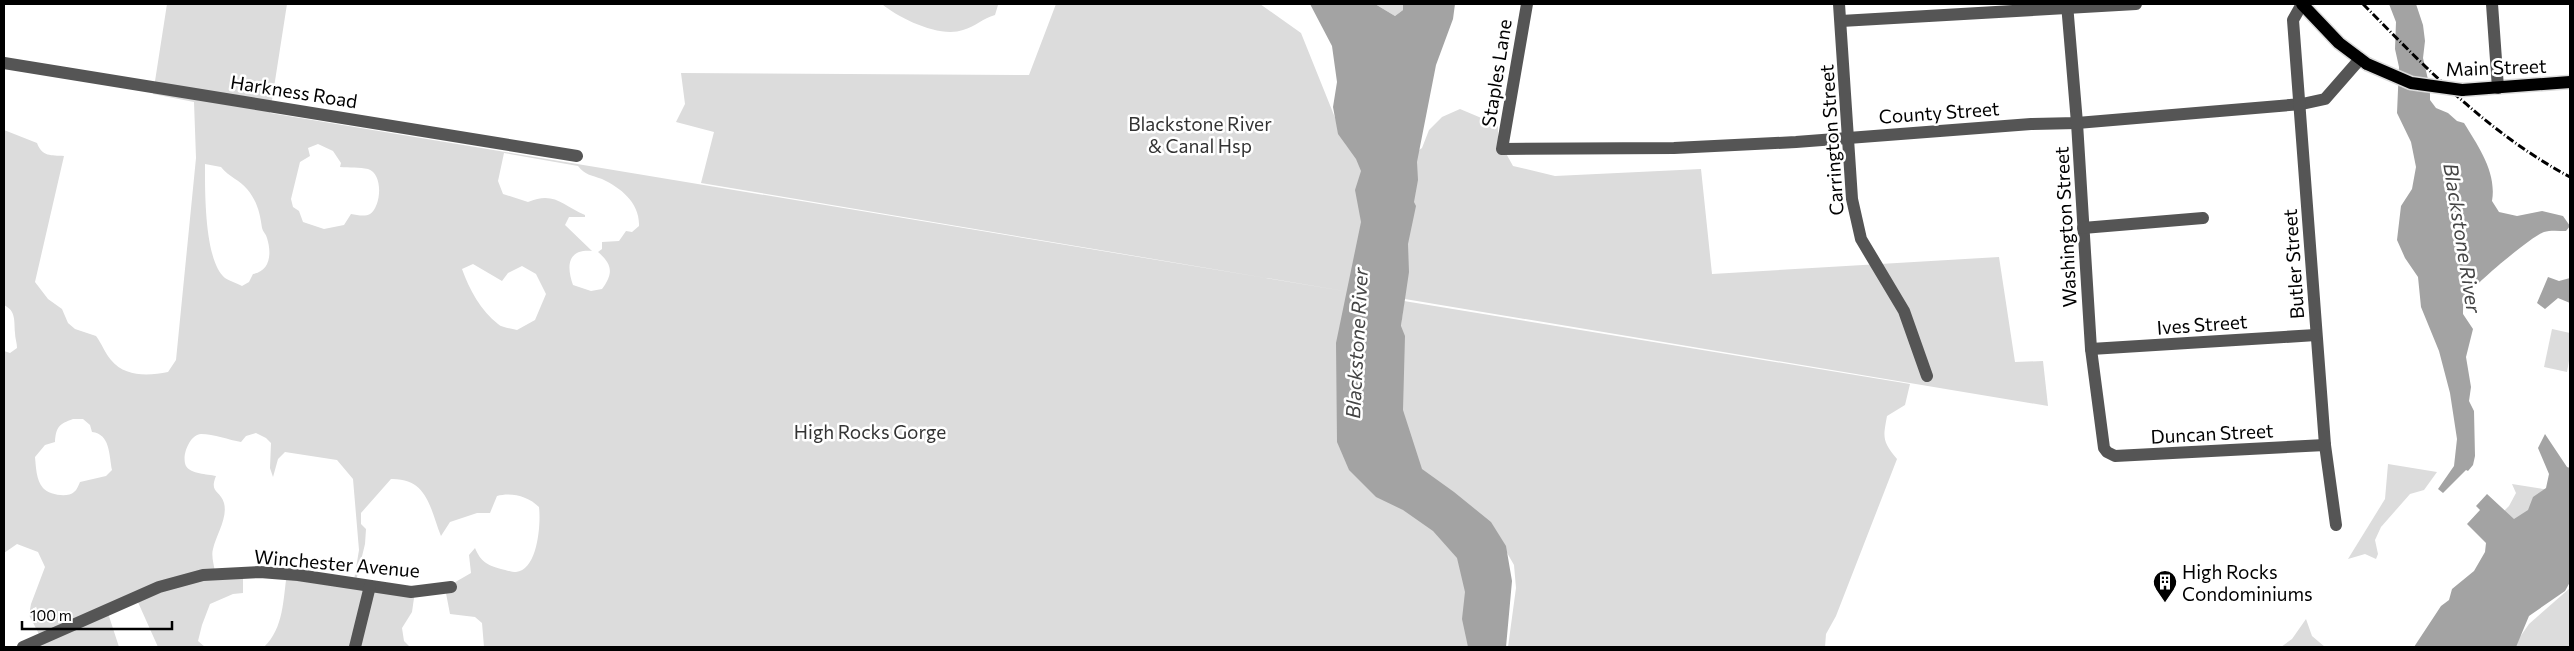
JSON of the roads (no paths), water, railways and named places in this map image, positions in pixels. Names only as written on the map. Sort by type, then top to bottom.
[{"type":"main road","name":"Main Street","points":[[2302,4],[2339,43],[2363,62],[2411,83],[2462,90],[2570,82]]},
{"type":"street","name":"Staples Lane","points":[[1502,149],[1527,4]]},
{"type":"street","name":"Carrington Street","points":[[1840,4],[1852,199],[1861,239],[1904,311],[1927,376]]},
{"type":"street","points":[[1841,21],[2067,6],[2136,4]]},
{"type":"street","name":"Butler Street","points":[[2302,4],[2293,20],[2325,445],[2336,525]]},
{"type":"street","points":[[2492,4],[2498,88]]},
{"type":"street","name":"Washington Street","points":[[2067,6],[2077,123],[2091,349],[2104,448]]},
{"type":"street","name":"County Street","points":[[1502,149],[1674,148],[1847,138],[2031,124],[2077,123],[2299,105],[2325,99],[2363,62]]},
{"type":"street","name":"Harkness Road","points":[[4,63],[578,156]]},
{"type":"street","points":[[2083,228],[2203,218]]},
{"type":"street","name":"Ives Street","points":[[2091,349],[2316,335]]},
{"type":"street","name":"Duncan Street","points":[[2104,448],[2110,455],[2115,456],[2325,445]]},
{"type":"street","name":"Winchester Avenue","points":[[23,647],[159,587],[203,575],[260,572],[298,575],[411,592],[451,587]]},
{"type":"street","points":[[354,647],[370,586]]},
{"type":"water","name":"Blackstone River","points":[[1310,4],[1375,4],[1395,16],[1403,10],[1403,4],[1455,4],[1453,19],[1436,65],[1417,162],[1418,180],[1414,202],[1416,206],[1408,244],[1409,272],[1401,326],[1405,336],[1403,410],[1422,469],[1491,522],[1506,546],[1512,581],[1506,647],[1468,647],[1462,619],[1465,592],[1457,558],[1433,531],[1403,510],[1376,497],[1349,470],[1337,442],[1336,343],[1361,222],[1355,190],[1361,171],[1356,159],[1338,134],[1333,107],[1337,82],[1332,46]]},
{"type":"water","name":"Blackstone River","points":[[2389,4],[2416,4],[2423,25],[2425,41],[2423,58],[2430,88],[2430,100],[2436,108],[2448,113],[2457,121],[2464,123],[2489,170],[2493,190],[2492,201],[2499,212],[2517,216],[2542,211],[2563,216],[2570,226],[2566,231],[2544,232],[2537,236],[2477,284],[2465,299],[2463,314],[2473,329],[2466,357],[2471,387],[2469,401],[2474,411],[2475,456],[2473,465],[2468,471],[2466,470],[2443,493],[2438,489],[2454,466],[2457,439],[2450,393],[2439,351],[2421,307],[2418,277],[2405,258],[2397,240],[2401,206],[2412,189],[2416,167],[2411,142],[2397,113],[2399,67],[2395,49],[2396,22]]},
{"type":"water","points":[[2548,277],[2559,281],[2570,278],[2570,303],[2558,298],[2545,309],[2537,303]]},
{"type":"water","points":[[2545,434],[2567,467],[2570,468],[2570,582],[2565,591],[2529,616],[2516,647],[2414,647],[2441,606],[2449,600],[2452,589],[2474,571],[2485,552],[2486,543],[2467,524],[2480,510],[2476,506],[2487,494],[2514,519],[2528,510],[2533,497],[2546,488],[2549,474],[2538,448]]},
{"type":"railway","points":[[2363,4],[2435,76],[2485,120],[2540,160],[2570,177]]},
{"type":"place","name":"High Rocks Condominiums","points":[[2165,603]]},
{"type":"park label","name":"Blackstone River & Canal Hsp","points":[[1200,134]]},
{"type":"park label","name":"High Rocks Gorge","points":[[870,431]]}]
